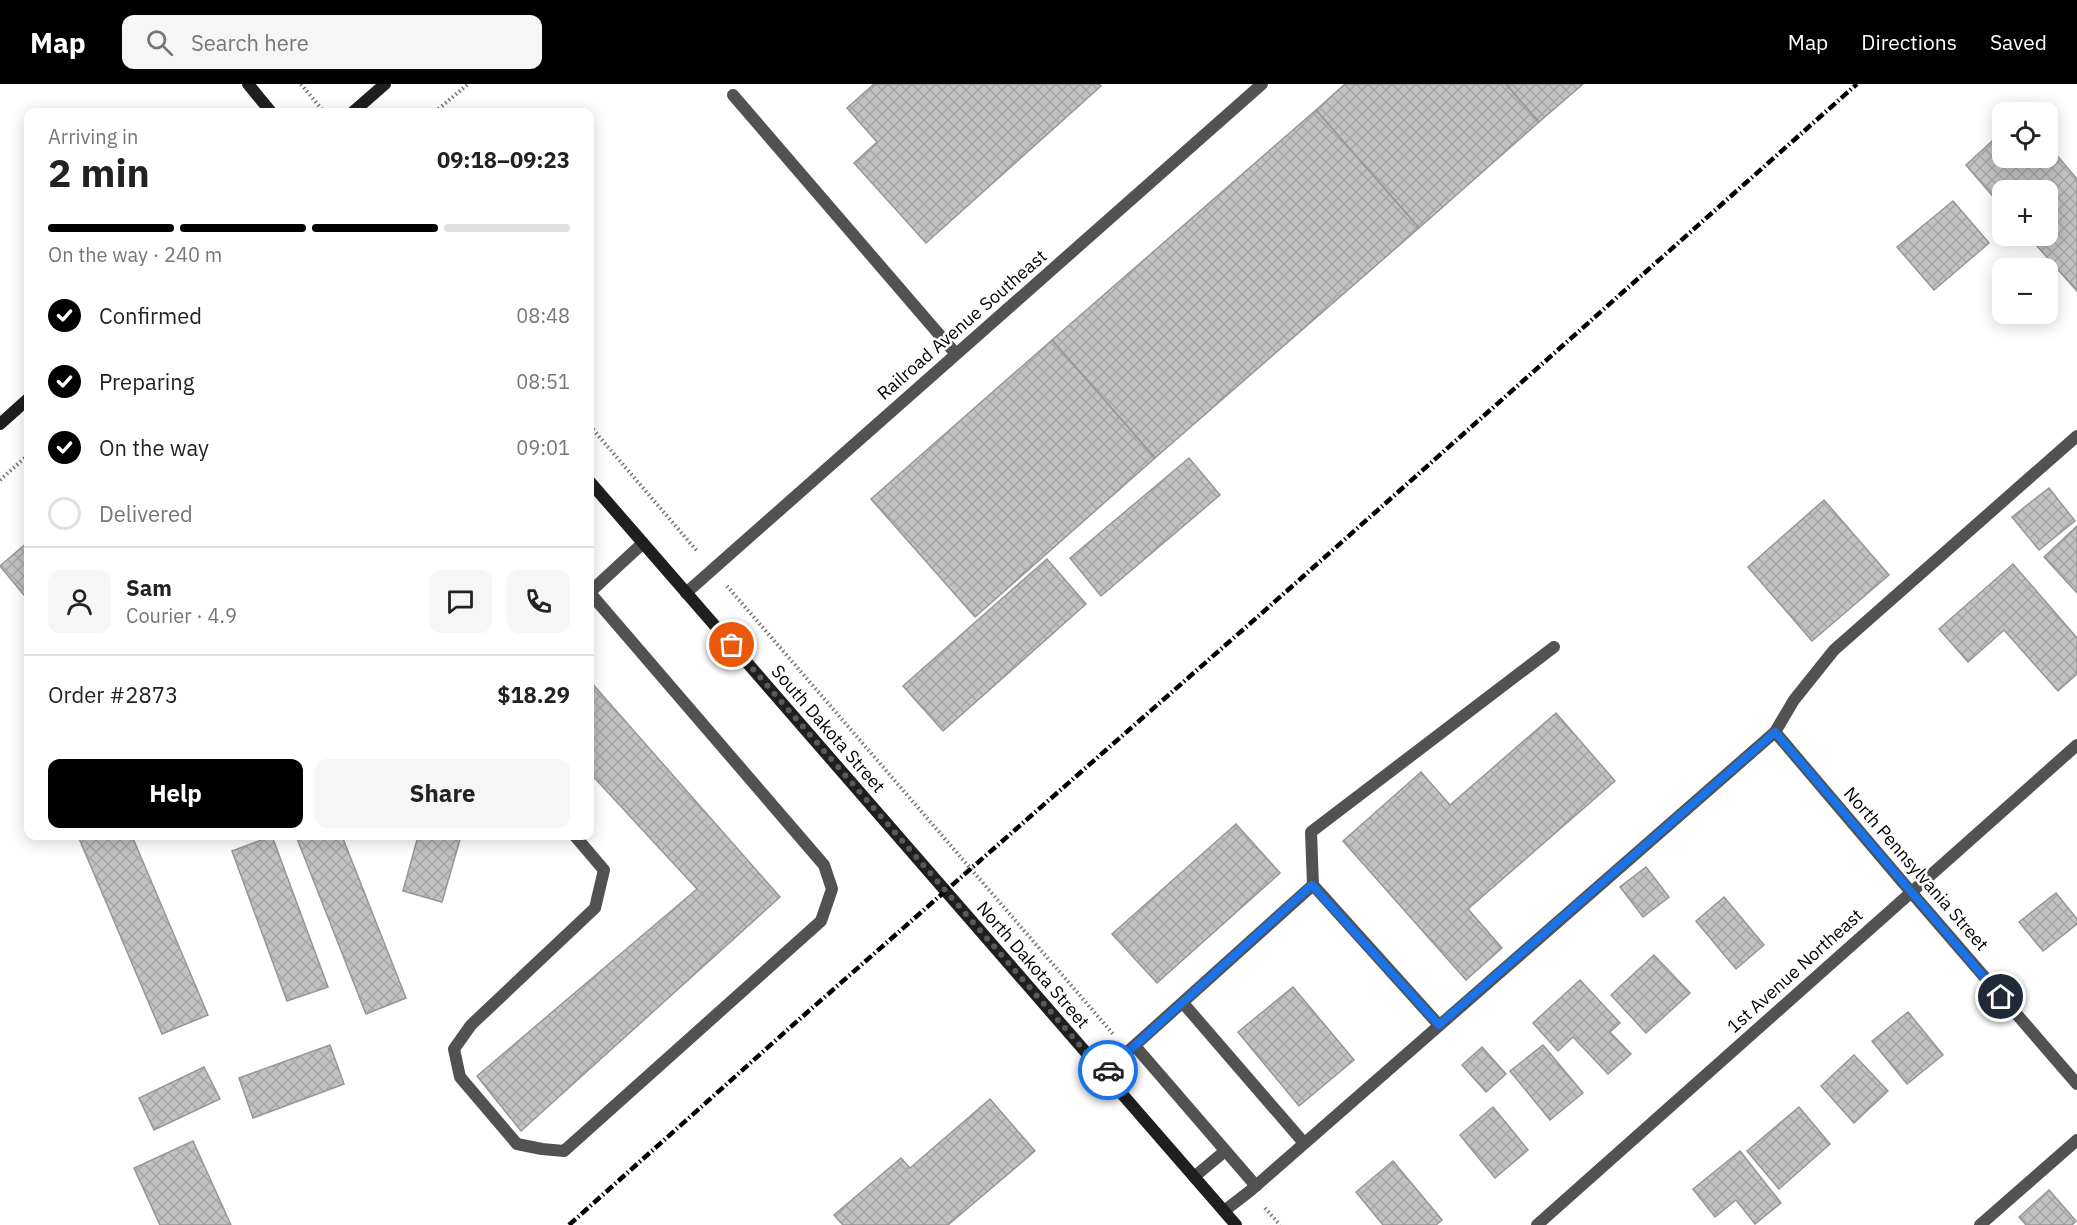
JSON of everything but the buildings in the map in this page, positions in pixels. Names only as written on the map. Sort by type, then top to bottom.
[{"type":"street","points":[[248,84],[268,108]]},
{"type":"street","points":[[358,108],[385,84]]},
{"type":"street","name":"Railroad Avenue Southeast","points":[[686,593],[1262,84]]},
{"type":"street","points":[[733,95],[956,354]]},
{"type":"street","points":[[0,424],[24,403]]},
{"type":"street","points":[[1224,1212],[1775,732],[1794,700],[1834,650],[2077,436]]},
{"type":"street","name":"South Dakota Street","points":[[594,487],[945,891]]},
{"type":"street","points":[[594,589],[643,543]]},
{"type":"street","points":[[578,840],[604,870],[595,908],[471,1026],[454,1049],[460,1077],[517,1144],[542,1149],[564,1150],[821,921],[832,889],[824,865],[594,598]]},
{"type":"street","points":[[1439,1025],[1312,885],[1311,832],[1554,647]]},
{"type":"street","name":"North Pennsylvania Street","points":[[1775,732],[2077,1084]]},
{"type":"street","name":"1st Avenue Northeast","points":[[1537,1225],[2077,745]]},
{"type":"street","points":[[1104,1073],[1312,885]]},
{"type":"street","name":"North Dakota Street","points":[[945,891],[1236,1225]]},
{"type":"street","points":[[1183,1002],[1304,1143]]},
{"type":"street","points":[[1132,1048],[1225,1151],[1253,1188]]},
{"type":"street","points":[[1980,1225],[2077,1140]]},
{"type":"street","points":[[1194,1177],[1225,1151]]},
{"type":"path","points":[[301,84],[321,108]]},
{"type":"path","points":[[440,108],[468,84]]},
{"type":"path","points":[[594,431],[1132,1048]]},
{"type":"path","points":[[0,480],[24,459]]},
{"type":"path","points":[[1253,1188],[1280,1225]]},
{"type":"railway","points":[[569,1225],[1857,84]]},
{"type":"way so far","points":[[732,645],[1104,1073],[1108,1070]]},
{"type":"route","points":[[1108,1070],[1312,885],[1439,1025],[1775,732],[2001,997]]}]
